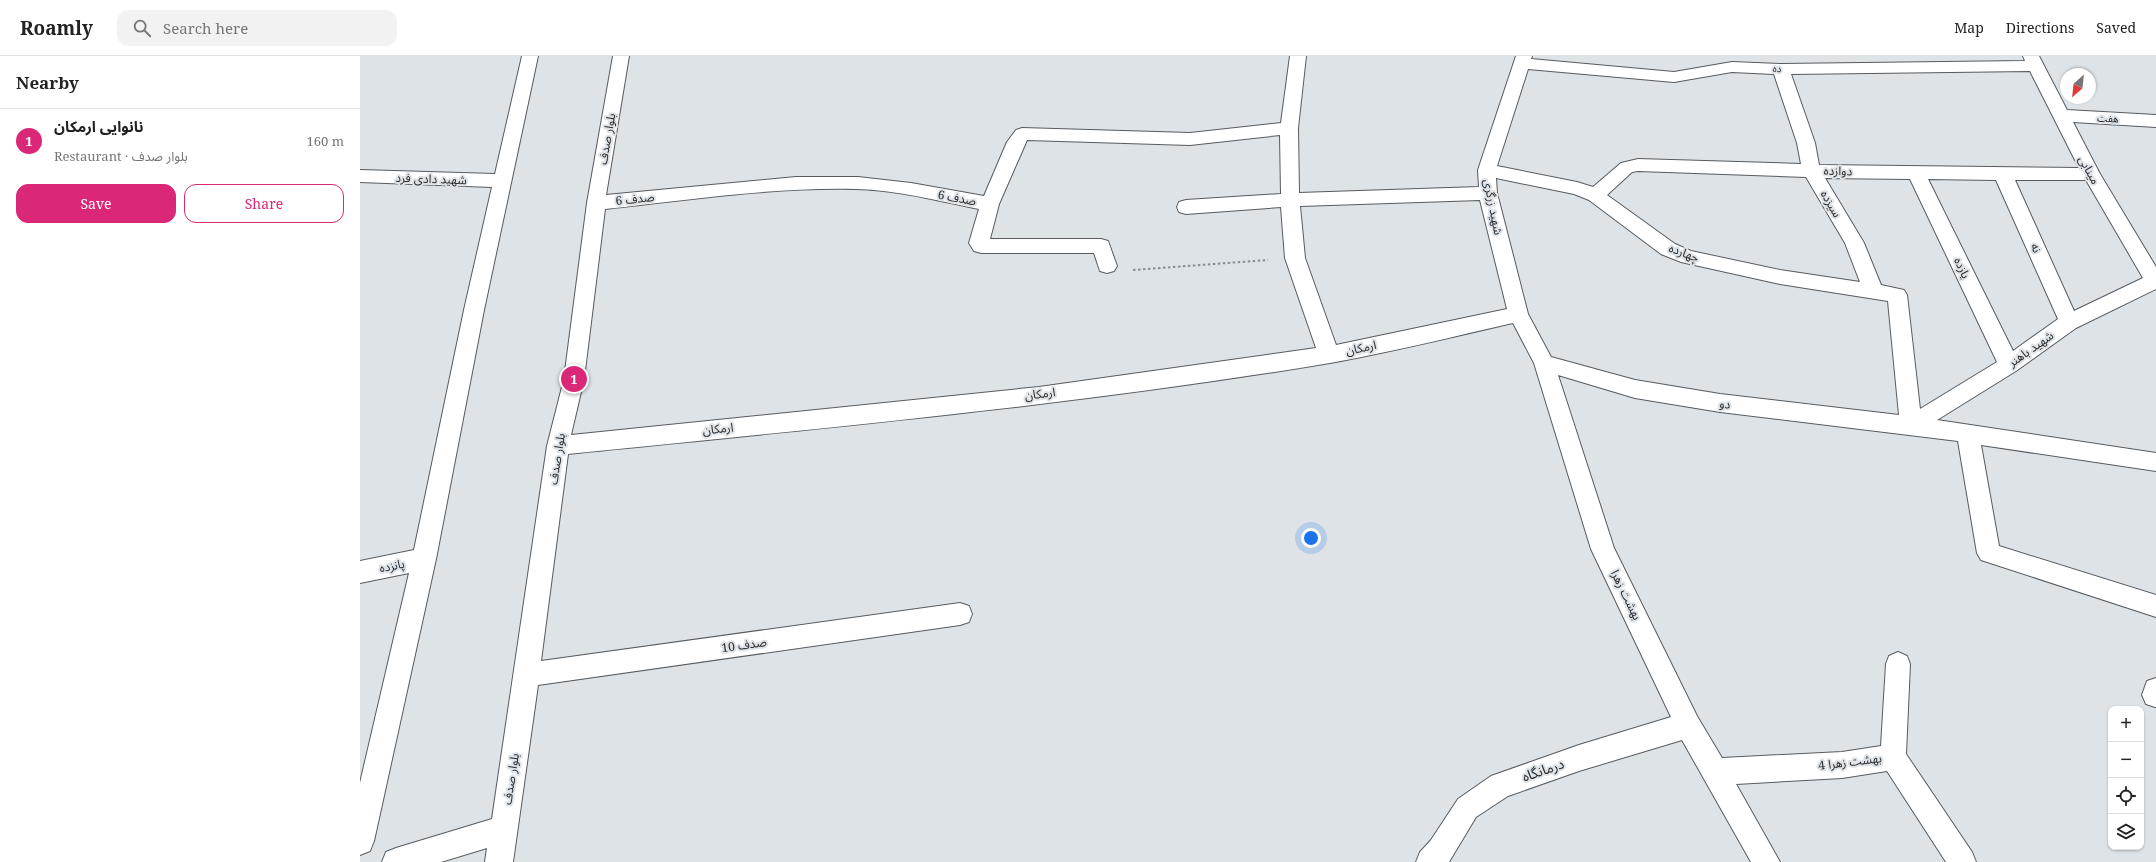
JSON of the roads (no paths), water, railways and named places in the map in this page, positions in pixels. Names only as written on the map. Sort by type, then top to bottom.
[{"type":"street","points":[[360,841],[424,559],[501,181],[530,56]]},
{"type":"street","name":"بلوار صدف","points":[[499,862],[527,675],[558,446],[574,379],[596,203],[621,56]]},
{"type":"street","points":[[1298,56],[1289,128],[1290,200],[1295,258],[1329,355]]},
{"type":"street","name":"ده","points":[[1523,59],[1674,77],[1706,73],[1732,67],[1781,69],[2033,61]]},
{"type":"street","name":"شهید زرگری","points":[[1518,314],[1488,193],[1486,170],[1523,59]]},
{"type":"street","name":"مینابی","points":[[2033,61],[2091,174],[2155,280]]},
{"type":"street","name":"سیزده","points":[[1781,69],[1806,143],[1811,170],[1854,243],[1874,291]]},
{"type":"street","name":"هفت","points":[[2060,115],[2156,120]]},
{"type":"street","points":[[990,204],[1016,142],[1022,134],[1190,139],[1289,128]]},
{"type":"street","name":"دوازده","points":[[1595,195],[1627,167],[1638,165],[2002,174],[2091,174]]},
{"type":"street","name":"چهارده","points":[[1486,170],[1577,188],[1595,195],[1668,249],[1688,257],[1780,277],[1897,295],[1911,425]]},
{"type":"street","name":"یازده","points":[[1915,171],[2009,364]]},
{"type":"street","name":"نه","points":[[2002,174],[2069,322]]},
{"type":"street","name":"شهید دادی فرد","points":[[360,176],[501,181]]},
{"type":"street","name":"صدف 6","points":[[596,203],[796,183],[858,183],[911,189],[990,204],[979,243],[981,246],[1096,245],[1103,248],[1107,266]]},
{"type":"street","points":[[1186,206],[1290,200],[1488,193]]},
{"type":"street","name":"شهید باهنر","points":[[1911,425],[2009,364],[2069,322],[2155,280]]},
{"type":"street","name":"ارمکان","points":[[558,446],[1001,399],[1162,379],[1329,355],[1518,314]]},
{"type":"street","name":"بهشت زهرا","points":[[1518,314],[1544,363],[1603,549],[1688,725],[1766,862]]},
{"type":"street","name":"دو","points":[[1544,363],[1635,390],[1720,403],[1911,425],[2156,462]]},
{"type":"street","points":[[1968,434],[1989,553],[2156,606]]},
{"type":"street","name":"پانزده","points":[[360,572],[424,559]]},
{"type":"street","name":"صدف 10","points":[[527,675],[960,614]]},
{"type":"street","name":"بهشت زهرا 4","points":[[1714,772],[1842,766],[1893,757],[1898,664]]},
{"type":"street","name":"درمانگاه","points":[[1430,862],[1441,850],[1467,808],[1500,785],[1579,758],[1688,725]]},
{"type":"street","points":[[1893,757],[1962,862]]},
{"type":"street","points":[[396,862],[504,830]]},
{"type":"place","name":"نانوایی ارمکان","points":[[574,379]]}]
